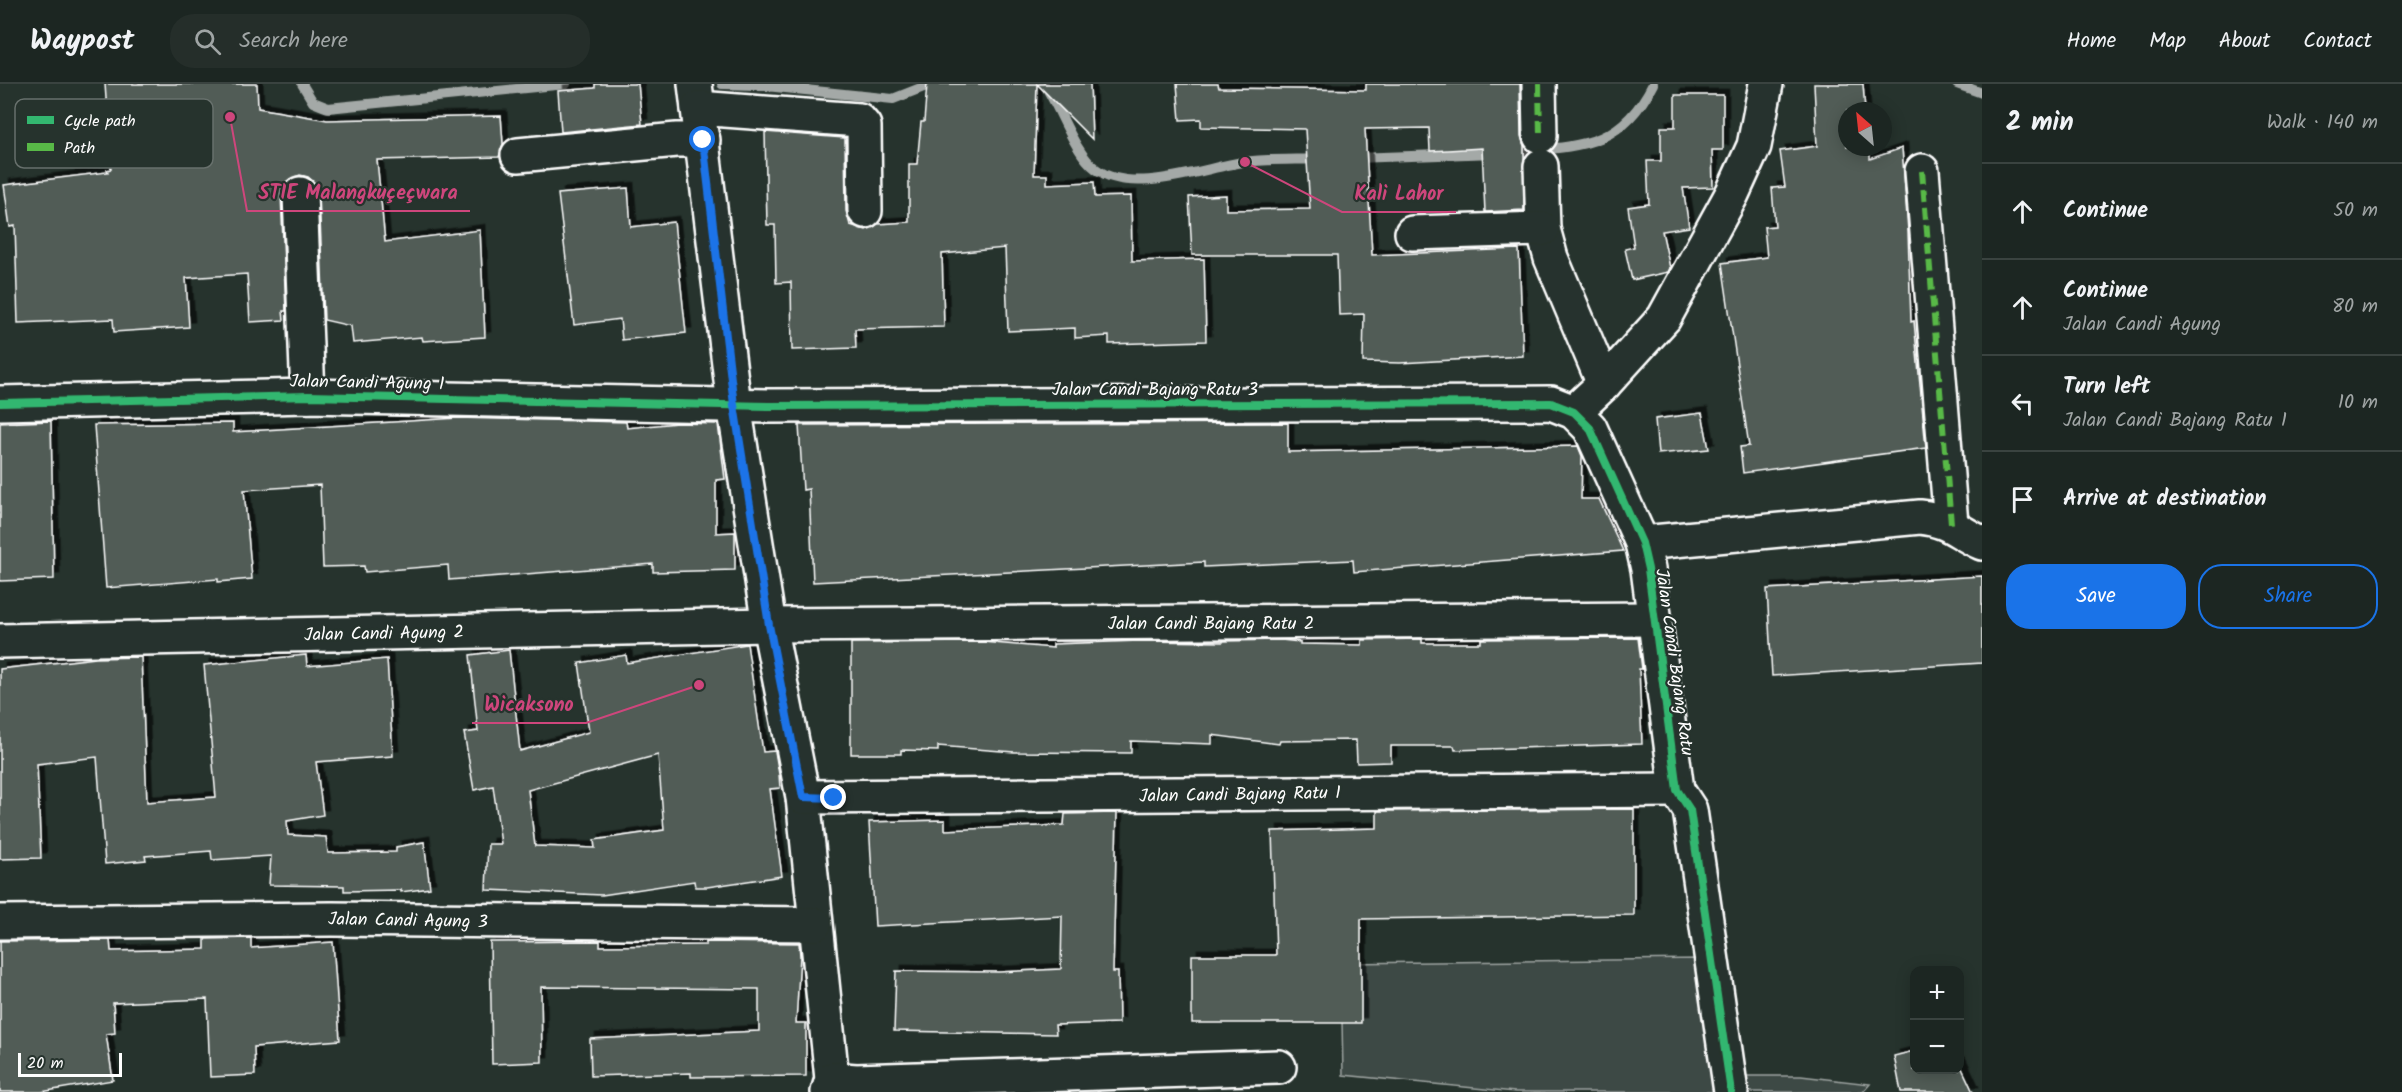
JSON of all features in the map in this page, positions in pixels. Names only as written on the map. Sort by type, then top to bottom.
[{"type":"street","points":[[1539,84],[1543,229],[1551,258],[1604,384]]},
{"type":"street","points":[[1574,412],[1604,384],[1664,318],[1732,194],[1754,146],[1766,84]]},
{"type":"street","points":[[865,211],[864,126],[859,120],[696,93],[734,405],[769,625],[803,797],[830,1085],[868,1080],[1279,1067]]},
{"type":"street","points":[[518,155],[677,140],[703,140]]},
{"type":"street","points":[[1922,171],[1951,524]]},
{"type":"street","points":[[300,194],[308,396]]},
{"type":"street","points":[[1412,234],[1543,229]]},
{"type":"street","name":"Jalan Candi Agung 1","points":[[0,403],[308,396],[734,405]]},
{"type":"street","name":"Jalan Candi Bajang Ratu 3","points":[[734,405],[1551,403],[1574,412]]},
{"type":"street","name":"Jalan Candi Bajang Ratu","points":[[1574,412],[1590,428],[1596,438],[1642,543],[1648,569],[1677,790]]},
{"type":"street","name":"Jalan Candi Bajang Ratu","points":[[1642,543],[1920,518],[1937,519],[1951,524],[1982,543]]},
{"type":"street","name":"Jalan Candi Bajang Ratu 2","points":[[769,625],[1654,619]]},
{"type":"street","name":"Jalan Candi Agung 2","points":[[0,641],[769,625]]},
{"type":"street","points":[[1677,790],[1690,810],[1731,1092]]},
{"type":"street","name":"Jalan Candi Bajang Ratu 1","points":[[803,797],[1677,790]]},
{"type":"street","name":"Jalan Candi Agung 3","points":[[0,922],[332,919],[815,924]]},
{"type":"shaded area","points":[[1704,959],[1738,1076],[1801,1076],[1870,1084],[1863,1092],[1515,1092],[1343,1075],[1341,963]]},
{"type":"building","points":[[105,84],[257,84],[258,108],[327,120],[501,116],[503,144],[499,157],[377,160],[385,242],[480,230],[485,337],[423,341],[422,337],[353,343],[351,326],[324,320],[319,193],[315,184],[308,177],[300,175],[290,179],[283,186],[281,194],[286,311],[283,311],[284,320],[250,322],[247,274],[186,278],[189,327],[114,332],[113,319],[18,323],[15,226],[10,227],[4,185],[108,172],[107,170],[111,168],[213,168],[213,99],[106,99]]},
{"type":"building","points":[[595,84],[638,84],[642,124],[561,132],[558,91],[595,88]]},
{"type":"building","points":[[927,84],[1037,84],[1034,175],[1047,175],[1047,184],[1094,182],[1095,197],[1131,196],[1132,261],[1204,259],[1206,341],[1109,344],[1109,336],[1075,338],[1075,328],[1008,331],[1005,248],[942,254],[944,327],[855,329],[856,348],[792,350],[791,282],[776,283],[775,225],[767,225],[765,132],[845,138],[846,211],[850,225],[866,230],[878,224],[909,222],[909,164],[917,164]]},
{"type":"building","points":[[1037,84],[1090,84],[1092,139]]},
{"type":"building","points":[[1177,84],[1218,84],[1219,88],[1366,90],[1366,84],[1520,84],[1521,136],[1524,146],[1524,210],[1485,212],[1482,148],[1430,151],[1429,128],[1365,129],[1372,255],[1519,249],[1523,356],[1400,363],[1363,362],[1364,314],[1339,315],[1337,255],[1192,255],[1189,197],[1226,195],[1226,210],[1310,209],[1305,129],[1201,127],[1201,119],[1180,120]]},
{"type":"building","points":[[1814,84],[1863,84],[1864,102],[1838,102],[1838,156],[1870,156],[1870,159],[1892,156],[1892,151],[1902,148],[1911,322],[1914,321],[1926,448],[1743,473],[1740,447],[1749,446],[1722,263],[1767,257],[1764,227],[1775,226],[1772,188],[1785,187],[1780,151],[1817,146]]},
{"type":"building","points":[[1675,95],[1723,95],[1723,150],[1712,150],[1713,187],[1683,188],[1689,227],[1662,231],[1670,268],[1668,272],[1632,280],[1625,249],[1634,247],[1628,207],[1649,204],[1647,161],[1661,161],[1661,127],[1675,127]]},
{"type":"building","points":[[628,188],[631,227],[674,222],[686,333],[622,340],[620,319],[574,325],[558,194]]},
{"type":"building","points":[[1702,413],[1709,449],[1658,454],[1655,419]]},
{"type":"building","points":[[458,418],[626,422],[627,428],[677,423],[718,424],[725,479],[716,480],[716,533],[735,532],[735,570],[653,572],[653,564],[449,580],[448,565],[365,572],[364,566],[323,567],[320,485],[244,490],[252,579],[218,582],[218,579],[106,588],[94,425],[233,423],[233,432]]},
{"type":"building","points":[[51,421],[54,579],[0,581],[0,423]]},
{"type":"building","points":[[1288,423],[1288,452],[1578,446],[1582,456],[1581,499],[1599,499],[1623,551],[1354,572],[1353,560],[1204,567],[1204,562],[813,582],[809,489],[803,490],[799,425]]},
{"type":"building","points":[[1982,576],[1982,663],[1772,676],[1767,589]]},
{"type":"building","points":[[1638,638],[1642,669],[1639,669],[1642,744],[1455,750],[1454,746],[1391,746],[1391,762],[1357,763],[1356,740],[1280,741],[1279,744],[1212,735],[1212,744],[1131,741],[1131,753],[1014,752],[938,746],[938,751],[901,750],[901,754],[851,754],[851,643],[982,642],[1053,648],[1053,644],[1140,641],[1281,640],[1300,642],[1300,644],[1362,645],[1362,640],[1422,639],[1422,643],[1481,643],[1481,639]]},
{"type":"building","points":[[747,644],[763,752],[775,751],[779,774],[780,788],[770,789],[782,876],[707,887],[695,887],[694,881],[602,895],[486,890],[488,844],[501,844],[493,786],[474,790],[464,733],[478,731],[470,655],[509,650],[520,751],[589,732],[579,663],[626,655],[627,663]],"holes":[[[658,755],[664,830],[594,840],[595,848],[535,846],[528,790]]]},
{"type":"building","points":[[306,655],[307,666],[387,659],[393,756],[316,762],[323,815],[287,821],[288,835],[326,837],[328,853],[396,852],[396,847],[424,842],[430,888],[401,892],[401,890],[344,891],[344,886],[269,885],[271,856],[212,860],[211,851],[145,856],[146,860],[105,864],[97,757],[37,764],[41,858],[0,859],[0,669],[96,658],[141,657],[147,802],[216,797],[204,665]]},
{"type":"building","points":[[1634,809],[1634,915],[1361,919],[1361,1023],[1192,1023],[1192,955],[1276,955],[1272,831],[1377,828],[1377,811]]},
{"type":"building","points":[[1117,813],[1113,972],[1118,972],[1119,1023],[1055,1025],[1056,1034],[894,1031],[896,971],[999,972],[1061,969],[1062,916],[875,926],[869,822],[945,820],[945,830],[1064,825],[1065,814]]},
{"type":"building","points":[[251,938],[251,948],[333,942],[340,1040],[254,1047],[255,1075],[210,1077],[207,999],[113,1003],[115,1033],[106,1034],[113,1080],[41,1092],[0,1092],[0,941],[110,940],[111,951],[205,949],[205,939]]},
{"type":"building","points":[[600,941],[600,946],[706,945],[706,942],[799,943],[796,1023],[806,1023],[806,1076],[691,1077],[691,1073],[591,1076],[590,1039],[759,1031],[759,989],[541,987],[542,1062],[492,1064],[490,942]]},
{"type":"building","points":[[1910,1052],[1910,1074],[1964,1073],[1973,1092],[1901,1092],[1894,1056]]},
{"type":"waterway","points":[[302,84],[313,102],[328,108],[566,84]]},
{"type":"waterway","points":[[722,84],[756,85],[893,99],[931,84]]},
{"type":"waterway","points":[[1044,84],[1074,141],[1088,162],[1111,177],[1148,180],[1243,162],[1321,159]]},
{"type":"waterway","points":[[1511,152],[1576,145],[1594,141],[1611,133],[1626,122],[1640,106],[1653,84]]},
{"type":"waterway","points":[[1957,84],[1982,93]]},
{"type":"waterway","points":[[1355,158],[1495,153]]},
{"type":"marked path","points":[[1539,84],[1540,136]]},
{"type":"marked path","points":[[1922,171],[1951,524]]},
{"type":"cycle path","points":[[0,403],[308,396],[768,406],[1551,403],[1574,412],[1590,428],[1642,543],[1648,569],[1677,790],[1690,810],[1731,1092]]},
{"type":"place","name":"STIE Malangkuçeçwara","points":[[230,117]]},
{"type":"place","name":"Kali Lahor","points":[[1245,162]]},
{"type":"place","name":"Wicaksono","points":[[699,685]]},
{"type":"route","points":[[703,140],[734,405],[769,625],[803,797],[834,798]]}]
